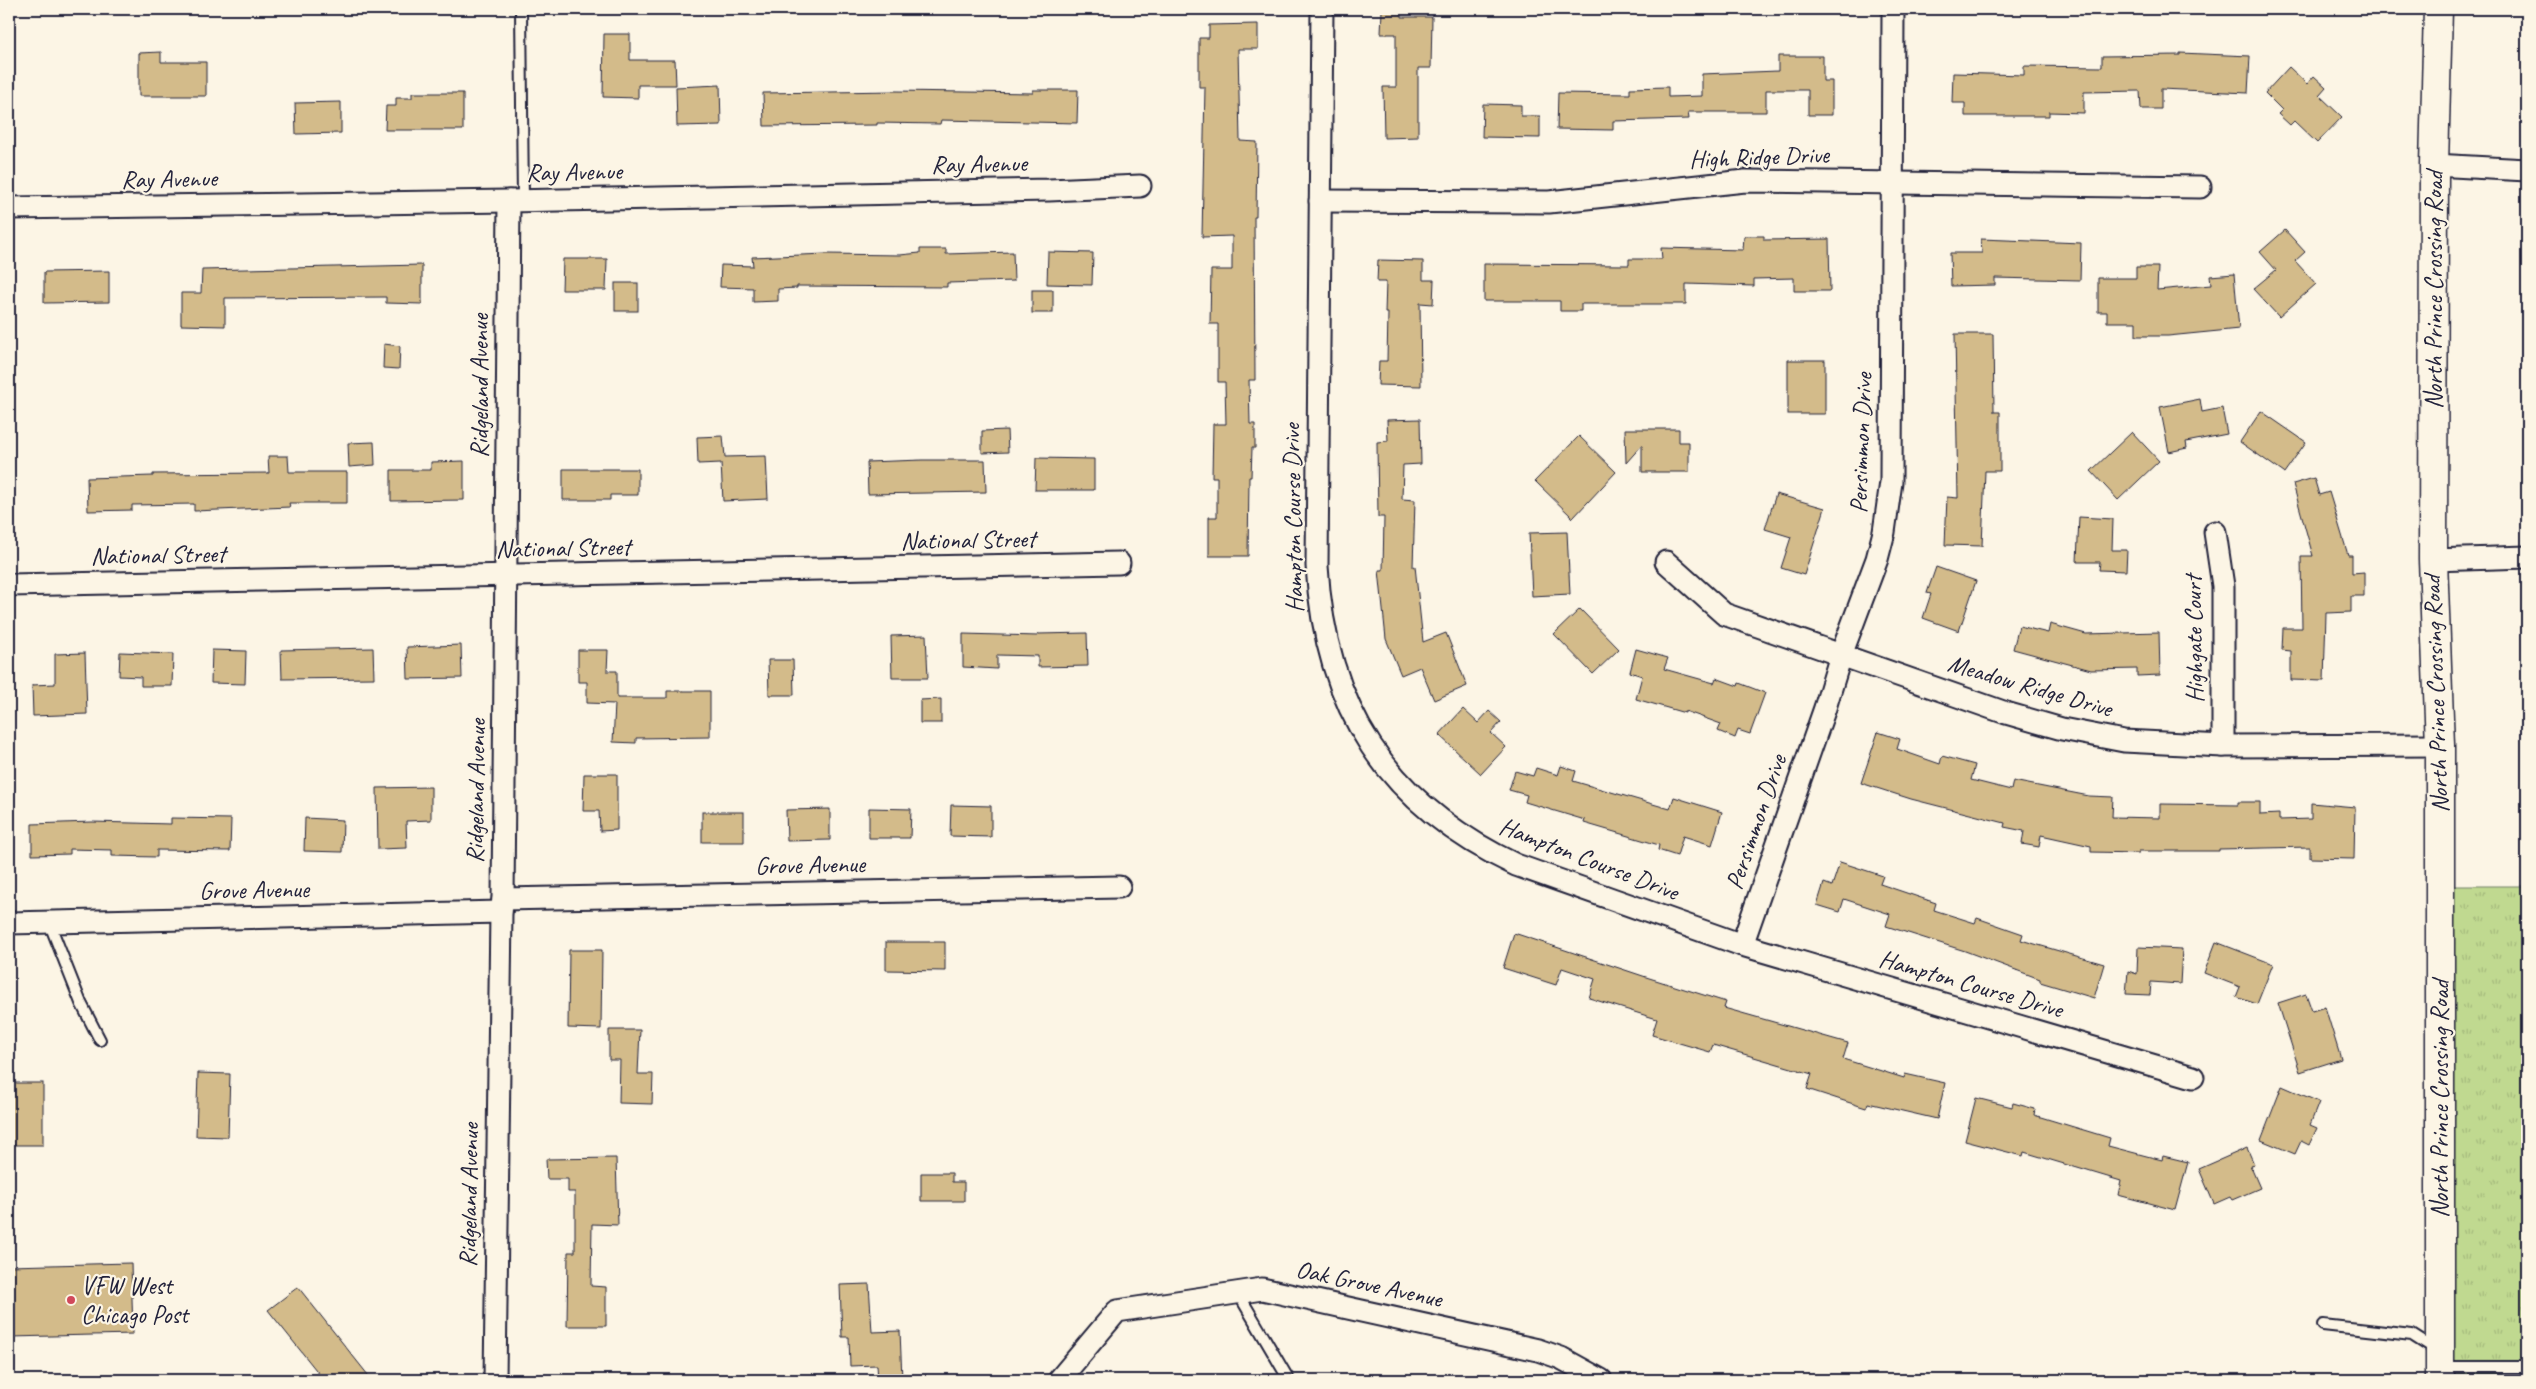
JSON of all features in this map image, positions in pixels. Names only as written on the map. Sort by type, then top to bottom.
[{"type":"street","name":"Hampton Course Drive","points":[[1322,9],[1317,566],[1320,607],[1332,665],[1355,719],[1383,762],[1415,800],[1456,832],[1488,852],[1516,865],[1742,945],[2193,1077]]},
{"type":"street","name":"Persimmon Drive","points":[[1742,945],[1822,717],[1841,655],[1877,558],[1889,500],[1893,9]]},
{"type":"street","name":"North Prince Crossing Road","points":[[2438,9],[2434,165],[2433,560],[2440,745],[2440,1366]]},
{"type":"street","points":[[2434,165],[2527,170]]},
{"type":"street","name":"High Ridge Drive","points":[[1320,201],[1549,202],[1745,181],[1892,181],[2200,187]]},
{"type":"street","name":"Ray Avenue","points":[[9,208],[516,201],[1050,190],[1140,186]]},
{"type":"street","name":"Ridgeland Avenue","points":[[495,1380],[506,577],[516,201]]},
{"type":"street","name":"Highgate Court","points":[[2215,532],[2223,586],[2223,746]]},
{"type":"street","points":[[2433,560],[2527,557]]},
{"type":"street","name":"Meadow Ridge Drive","points":[[1666,562],[1724,614],[2006,713],[2062,730],[2124,741],[2223,746],[2440,745]]},
{"type":"street","name":"National Street","points":[[9,586],[1118,563]]},
{"type":"street","name":"Grove Avenue","points":[[9,923],[502,905],[1118,887]]},
{"type":"street","name":"Oak Grove Avenue","points":[[1059,1380],[1117,1311],[1262,1289],[1538,1350],[1561,1358],[1602,1380]]},
{"type":"lane","points":[[516,201],[521,9]]},
{"type":"lane","points":[[49,922],[81,1003],[100,1040]]},
{"type":"lane","points":[[1238,1293],[1289,1380]]},
{"type":"lane","points":[[2323,1325],[2412,1335],[2440,1366],[2527,1367]]},
{"type":"green space","points":[[2440,886],[2527,886],[2527,1380],[2439,1380]]},
{"type":"building","points":[[1382,10],[1402,10],[1402,17],[1432,17],[1431,68],[1418,68],[1418,137],[1384,138],[1383,87],[1396,87],[1396,34],[1381,34]]},
{"type":"building","points":[[1258,24],[1258,49],[1238,49],[1240,141],[1257,142],[1256,217],[1254,217],[1255,380],[1249,380],[1250,424],[1255,424],[1255,448],[1252,448],[1251,477],[1249,477],[1248,556],[1209,556],[1209,517],[1217,517],[1217,477],[1212,477],[1213,424],[1226,424],[1225,382],[1218,382],[1218,324],[1210,324],[1211,270],[1232,270],[1232,236],[1202,237],[1205,87],[1199,87],[1199,38],[1209,38],[1209,25]]},
{"type":"building","points":[[604,34],[630,34],[630,60],[675,60],[676,85],[638,85],[638,98],[603,97]]},
{"type":"building","points":[[161,52],[161,62],[206,62],[206,96],[139,96],[139,53]]},
{"type":"building","points":[[2180,53],[2250,56],[2248,93],[2161,89],[2161,109],[2141,109],[2140,91],[2084,92],[2084,113],[2049,112],[2049,116],[1965,116],[1965,103],[1952,103],[1953,73],[2024,75],[2024,66],[2102,67],[2102,56],[2180,55]]},
{"type":"building","points":[[1778,56],[1823,56],[1823,81],[1832,81],[1832,115],[1808,115],[1808,90],[1766,90],[1766,112],[1688,112],[1689,119],[1613,121],[1613,130],[1557,129],[1558,93],[1630,94],[1630,88],[1668,87],[1668,97],[1702,96],[1702,74],[1778,71]]},
{"type":"building","points":[[2289,67],[2307,84],[2314,76],[2326,87],[2319,95],[2342,117],[2317,143],[2294,121],[2290,125],[2278,114],[2282,110],[2265,93]]},
{"type":"building","points":[[720,85],[721,125],[677,126],[676,87]]},
{"type":"building","points":[[1033,90],[1078,90],[1077,123],[941,120],[940,124],[877,123],[877,125],[764,126],[763,93],[896,91],[1033,93]]},
{"type":"building","points":[[412,93],[463,93],[463,130],[385,130],[386,106],[396,106],[396,98],[412,98]]},
{"type":"building","points":[[341,102],[341,133],[296,134],[295,103]]},
{"type":"building","points":[[1483,104],[1521,105],[1521,116],[1540,116],[1540,138],[1482,137]]},
{"type":"building","points":[[2285,230],[2305,252],[2295,261],[2316,284],[2279,317],[2253,289],[2276,270],[2260,252]]},
{"type":"building","points":[[1744,236],[1764,236],[1764,240],[1829,239],[1830,291],[1794,291],[1794,278],[1754,279],[1754,286],[1686,284],[1686,304],[1581,304],[1581,311],[1560,311],[1560,301],[1484,301],[1484,264],[1629,265],[1629,259],[1662,259],[1661,248],[1743,250]]},
{"type":"building","points":[[1981,239],[2081,243],[2080,280],[1995,278],[1995,285],[1951,286],[1950,253],[1982,253]]},
{"type":"building","points":[[920,249],[946,249],[946,254],[1013,252],[1014,281],[947,283],[947,287],[797,286],[797,288],[778,289],[778,301],[753,302],[753,288],[720,287],[721,265],[753,266],[752,257],[826,254],[900,255],[920,253]]},
{"type":"building","points":[[1048,252],[1093,253],[1092,285],[1047,284]]},
{"type":"building","points":[[563,259],[607,259],[606,290],[562,290]]},
{"type":"building","points":[[1378,260],[1423,261],[1423,280],[1434,280],[1433,304],[1420,303],[1421,386],[1378,385],[1379,361],[1387,361],[1388,313],[1385,313],[1386,282],[1377,282]]},
{"type":"building","points":[[422,265],[422,304],[386,303],[386,297],[225,298],[225,326],[181,325],[181,293],[201,293],[202,270]]},
{"type":"building","points":[[2136,267],[2158,267],[2157,290],[2211,285],[2210,276],[2234,274],[2239,329],[2168,336],[2136,336],[2136,322],[2107,322],[2107,312],[2098,312],[2098,278],[2136,278]]},
{"type":"building","points":[[109,271],[109,302],[44,303],[44,272]]},
{"type":"building","points":[[615,283],[638,283],[638,311],[615,311]]},
{"type":"building","points":[[1032,290],[1053,290],[1053,313],[1032,313]]},
{"type":"building","points":[[1955,334],[1993,334],[1994,412],[2000,412],[2000,471],[1985,471],[1982,546],[1945,545],[1947,497],[1958,498]]},
{"type":"building","points":[[384,344],[400,346],[399,369],[383,368]]},
{"type":"building","points":[[1788,360],[1825,360],[1825,414],[1788,414]]},
{"type":"building","points":[[2200,399],[2202,412],[2222,408],[2227,434],[2186,442],[2187,448],[2169,452],[2160,407]]},
{"type":"building","points":[[2261,411],[2306,442],[2284,473],[2240,442]]},
{"type":"building","points":[[1420,419],[1421,464],[1403,465],[1402,499],[1415,500],[1413,567],[1415,566],[1423,642],[1446,633],[1467,686],[1434,700],[1420,667],[1401,675],[1386,639],[1379,570],[1383,570],[1384,517],[1378,517],[1377,442],[1388,441],[1387,420]]},
{"type":"building","points":[[1625,429],[1679,429],[1679,442],[1689,442],[1689,472],[1642,472],[1642,445],[1626,463]]},
{"type":"building","points":[[1007,430],[1008,452],[982,453],[982,431]]},
{"type":"building","points":[[2132,432],[2159,461],[2118,500],[2091,471]]},
{"type":"building","points":[[723,436],[725,457],[766,456],[768,499],[723,501],[721,463],[698,464],[697,437]]},
{"type":"building","points":[[1579,436],[1616,472],[1573,518],[1535,481]]},
{"type":"building","points":[[374,442],[375,465],[349,467],[348,443]]},
{"type":"building","points":[[268,456],[288,456],[289,472],[347,472],[347,503],[289,503],[290,507],[194,511],[194,504],[132,505],[132,510],[88,511],[87,478],[153,476],[153,474],[269,473]]},
{"type":"building","points":[[1036,458],[1094,459],[1094,490],[1035,490]]},
{"type":"building","points":[[985,460],[986,492],[868,494],[867,462]]},
{"type":"building","points":[[464,461],[464,500],[391,501],[391,470],[431,470],[431,462]]},
{"type":"building","points":[[563,469],[638,469],[638,495],[610,495],[610,500],[563,500]]},
{"type":"building","points":[[2314,478],[2319,495],[2329,492],[2348,555],[2352,555],[2352,573],[2364,572],[2364,596],[2351,596],[2351,612],[2326,613],[2324,681],[2291,680],[2291,651],[2282,650],[2283,628],[2302,628],[2301,556],[2313,556],[2293,484]]},
{"type":"building","points":[[1776,494],[1825,508],[1804,575],[1781,568],[1791,537],[1765,529]]},
{"type":"building","points":[[2079,517],[2113,519],[2112,550],[2127,550],[2126,571],[2099,570],[2100,562],[2077,562]]},
{"type":"building","points":[[1567,532],[1570,594],[1532,596],[1529,533]]},
{"type":"building","points":[[1936,567],[1976,581],[1959,631],[1923,618],[1931,594],[1927,593]]},
{"type":"building","points":[[1580,609],[1619,649],[1593,674],[1554,634]]},
{"type":"building","points":[[2050,624],[2086,634],[2159,632],[2160,675],[2137,676],[2137,669],[2091,670],[2013,649],[2019,626],[2048,633]]},
{"type":"building","points":[[1087,633],[1088,666],[1038,667],[1038,656],[997,655],[997,669],[963,667],[963,634],[1038,636],[1038,634]]},
{"type":"building","points":[[926,635],[928,678],[892,678],[891,636]]},
{"type":"building","points":[[461,645],[462,678],[408,679],[407,647]]},
{"type":"building","points":[[373,648],[374,678],[282,679],[281,650]]},
{"type":"building","points":[[1636,649],[1668,658],[1664,669],[1714,683],[1716,678],[1738,686],[1739,683],[1765,693],[1750,734],[1738,730],[1735,738],[1718,731],[1721,724],[1685,711],[1685,713],[1636,699],[1642,676],[1630,672]]},
{"type":"building","points":[[212,650],[246,651],[245,684],[211,683]]},
{"type":"building","points":[[578,650],[608,650],[607,671],[617,671],[617,698],[667,698],[667,691],[710,691],[710,737],[636,738],[636,743],[613,742],[615,704],[587,703],[587,682],[578,682]]},
{"type":"building","points":[[120,652],[173,654],[172,686],[141,686],[141,677],[119,676]]},
{"type":"building","points":[[85,653],[87,714],[33,716],[32,685],[55,684],[55,654]]},
{"type":"building","points":[[768,660],[793,660],[794,695],[769,695]]},
{"type":"building","points":[[941,699],[941,723],[920,723],[920,700]]},
{"type":"building","points":[[1463,709],[1478,723],[1489,711],[1501,722],[1491,733],[1506,747],[1481,774],[1439,735]]},
{"type":"building","points":[[1878,732],[1900,739],[1897,749],[1940,764],[1942,756],[1975,765],[1971,780],[2011,790],[2013,781],[2089,796],[2113,797],[2112,817],[2160,818],[2160,804],[2238,805],[2238,802],[2260,802],[2260,815],[2279,814],[2279,820],[2311,819],[2311,803],[2355,807],[2354,859],[2310,858],[2310,847],[2219,849],[2219,851],[2139,851],[2139,853],[2091,852],[2091,846],[2041,835],[2039,847],[2022,844],[2024,831],[2004,827],[2005,823],[1911,799],[1861,783]]},
{"type":"building","points":[[1561,766],[1576,771],[1573,781],[1670,809],[1674,797],[1722,812],[1712,845],[1683,836],[1677,856],[1658,850],[1659,845],[1584,823],[1585,820],[1525,802],[1527,795],[1509,790],[1515,771],[1533,776],[1536,768],[1558,775]]},
{"type":"building","points":[[584,774],[617,774],[617,830],[600,831],[599,811],[583,811]]},
{"type":"building","points":[[431,787],[431,820],[406,821],[407,848],[378,849],[377,788]]},
{"type":"building","points":[[951,805],[991,806],[991,837],[950,836]]},
{"type":"building","points":[[869,808],[911,809],[910,838],[869,838]]},
{"type":"building","points":[[830,809],[830,840],[787,841],[786,810]]},
{"type":"building","points":[[702,812],[744,812],[744,842],[702,842]]},
{"type":"building","points":[[171,818],[231,819],[230,851],[157,850],[157,857],[112,856],[112,850],[70,849],[70,854],[32,855],[32,824],[92,822],[171,824]]},
{"type":"building","points":[[305,818],[343,820],[342,852],[304,851]]},
{"type":"building","points":[[1840,862],[1883,876],[1880,884],[1936,903],[1934,910],[1975,923],[1977,918],[2023,934],[2021,940],[2104,964],[2094,998],[2040,982],[2040,979],[1965,951],[1886,926],[1890,914],[1844,899],[1840,912],[1817,905],[1824,883],[1832,886]]},
{"type":"building","points":[[1514,933],[1726,1002],[1724,1008],[1848,1043],[1843,1059],[1904,1078],[1905,1074],[1945,1083],[1937,1119],[1868,1103],[1866,1108],[1807,1089],[1812,1074],[1713,1045],[1710,1052],[1652,1035],[1657,1019],[1589,998],[1595,979],[1562,968],[1556,985],[1503,968]]},
{"type":"building","points":[[886,942],[945,942],[945,971],[886,970]]},
{"type":"building","points":[[2216,942],[2273,964],[2257,1004],[2236,997],[2240,987],[2204,973]]},
{"type":"building","points":[[2138,947],[2182,949],[2180,984],[2151,982],[2150,995],[2126,994],[2128,971],[2137,974]]},
{"type":"building","points":[[569,950],[602,950],[601,1029],[568,1028]]},
{"type":"building","points":[[2306,994],[2312,1011],[2325,1007],[2341,1059],[2300,1072],[2278,1003]]},
{"type":"building","points":[[609,1030],[640,1030],[638,1074],[653,1074],[652,1104],[619,1103],[620,1060],[609,1060]]},
{"type":"building","points":[[198,1073],[230,1074],[228,1137],[196,1136]]},
{"type":"building","points":[[9,1083],[43,1083],[43,1145],[9,1145]]},
{"type":"building","points":[[2282,1086],[2319,1102],[2310,1125],[2317,1128],[2309,1145],[2301,1141],[2295,1154],[2261,1140]]},
{"type":"building","points":[[1976,1098],[2012,1107],[2013,1103],[2035,1109],[2034,1115],[2110,1138],[2108,1146],[2162,1160],[2163,1156],[2188,1162],[2175,1210],[2118,1195],[2121,1181],[2024,1152],[2023,1156],[1965,1141]]},
{"type":"building","points":[[2247,1148],[2254,1164],[2250,1165],[2260,1188],[2232,1200],[2230,1197],[2214,1204],[2199,1169]]},
{"type":"building","points":[[616,1158],[618,1225],[592,1224],[591,1286],[606,1287],[606,1326],[567,1326],[568,1252],[575,1252],[575,1192],[568,1192],[568,1179],[547,1179],[546,1159]]},
{"type":"building","points":[[921,1173],[952,1173],[952,1182],[964,1182],[964,1201],[921,1201]]},
{"type":"building","name":"VFW West Chicago Post","points":[[131,1263],[133,1334],[11,1337],[9,1266]]},
{"type":"building","points":[[869,1284],[872,1332],[900,1331],[902,1380],[878,1380],[877,1365],[850,1366],[849,1337],[842,1337],[840,1285]]},
{"type":"building","points":[[298,1287],[372,1380],[324,1380],[268,1310]]},
{"type":"place","name":"VFW West Chicago Post","points":[[71,1300]]}]
